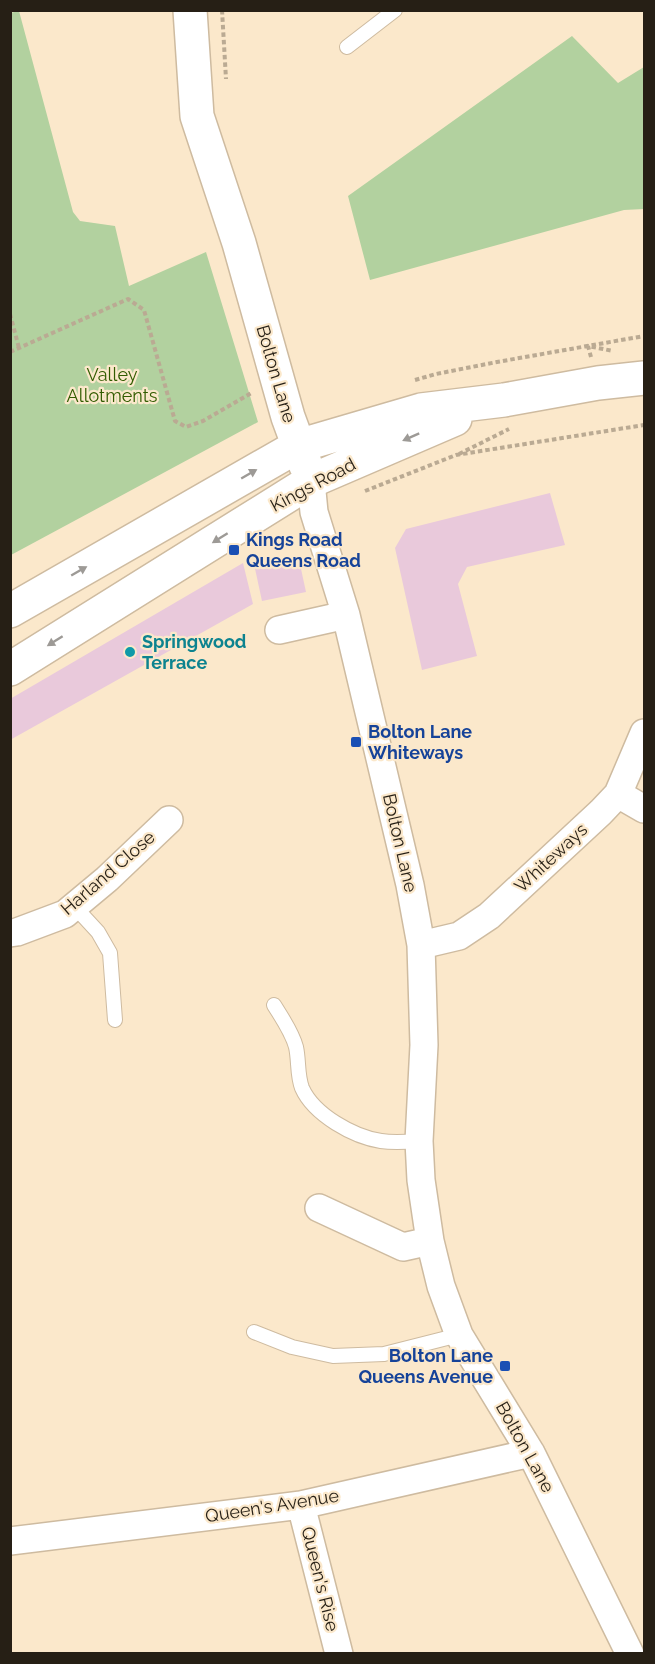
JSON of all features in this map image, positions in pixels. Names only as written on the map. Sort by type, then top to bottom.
[{"type":"street","name":"Bolton Lane","points":[[190,10],[197,116],[239,243],[288,417],[311,481],[314,512],[346,615],[410,885],[421,945],[424,1045],[419,1141],[421,1179],[430,1241],[441,1286],[459,1335],[531,1453],[630,1653]]},
{"type":"street","name":"Kings Road","points":[[10,611],[298,446],[421,410],[504,400],[598,383],[645,378]]},
{"type":"street","name":"Kings Road","points":[[10,669],[311,481],[442,424],[504,400]]},
{"type":"street","points":[[279,630],[346,615]]},
{"type":"street","name":"Whiteways","points":[[421,945],[459,936],[489,916],[618,794],[645,733]]},
{"type":"street","points":[[618,794],[645,809]]},
{"type":"street","name":"Harland Close","points":[[10,933],[65,914],[107,879],[169,820]]},
{"type":"street","points":[[320,1208],[403,1247],[430,1241]]},
{"type":"street","name":"Queen's Avenue","points":[[10,1541],[301,1505],[531,1453]]},
{"type":"street","name":"Queen's Rise","points":[[301,1505],[339,1653]]},
{"type":"lane","points":[[347,47],[395,10]]},
{"type":"lane","points":[[74,906],[98,932],[110,953],[115,1020]]},
{"type":"lane","points":[[274,1005],[295,1044],[303,1090],[323,1115],[374,1140],[397,1143],[419,1141]]},
{"type":"lane","points":[[254,1332],[292,1347],[333,1356],[384,1354],[459,1335]]},
{"type":"path","points":[[10,352],[128,299],[144,310],[175,421],[186,427],[203,421],[277,379]]},
{"type":"path","points":[[10,314],[19,348]]},
{"type":"path","points":[[413,381],[467,368],[645,336]]},
{"type":"path","points":[[358,494],[456,455],[645,425]]},
{"type":"green space","name":"Valley Allotments","points":[[19,11],[73,212],[80,221],[115,226],[129,286],[206,252],[258,422],[11,555],[10,13]]},
{"type":"green space","points":[[572,36],[618,83],[644,67],[644,209],[624,210],[370,280],[348,196]]},
{"type":"building","points":[[550,493],[565,545],[467,567],[458,584],[477,656],[422,670],[395,548],[406,529]]},
{"type":"building","points":[[298,555],[306,592],[262,601],[254,564]]},
{"type":"building","name":"Springwood Terrace","points":[[243,563],[253,604],[10,740],[10,699]]},
{"type":"place","name":"Kings Road Queens Road","points":[[234,550]]},
{"type":"place","name":"Springwood Terrace","points":[[130,652]]},
{"type":"place","name":"Bolton Lane Whiteways","points":[[356,742]]},
{"type":"place","name":"Bolton Lane Queens Avenue","points":[[505,1366]]}]
